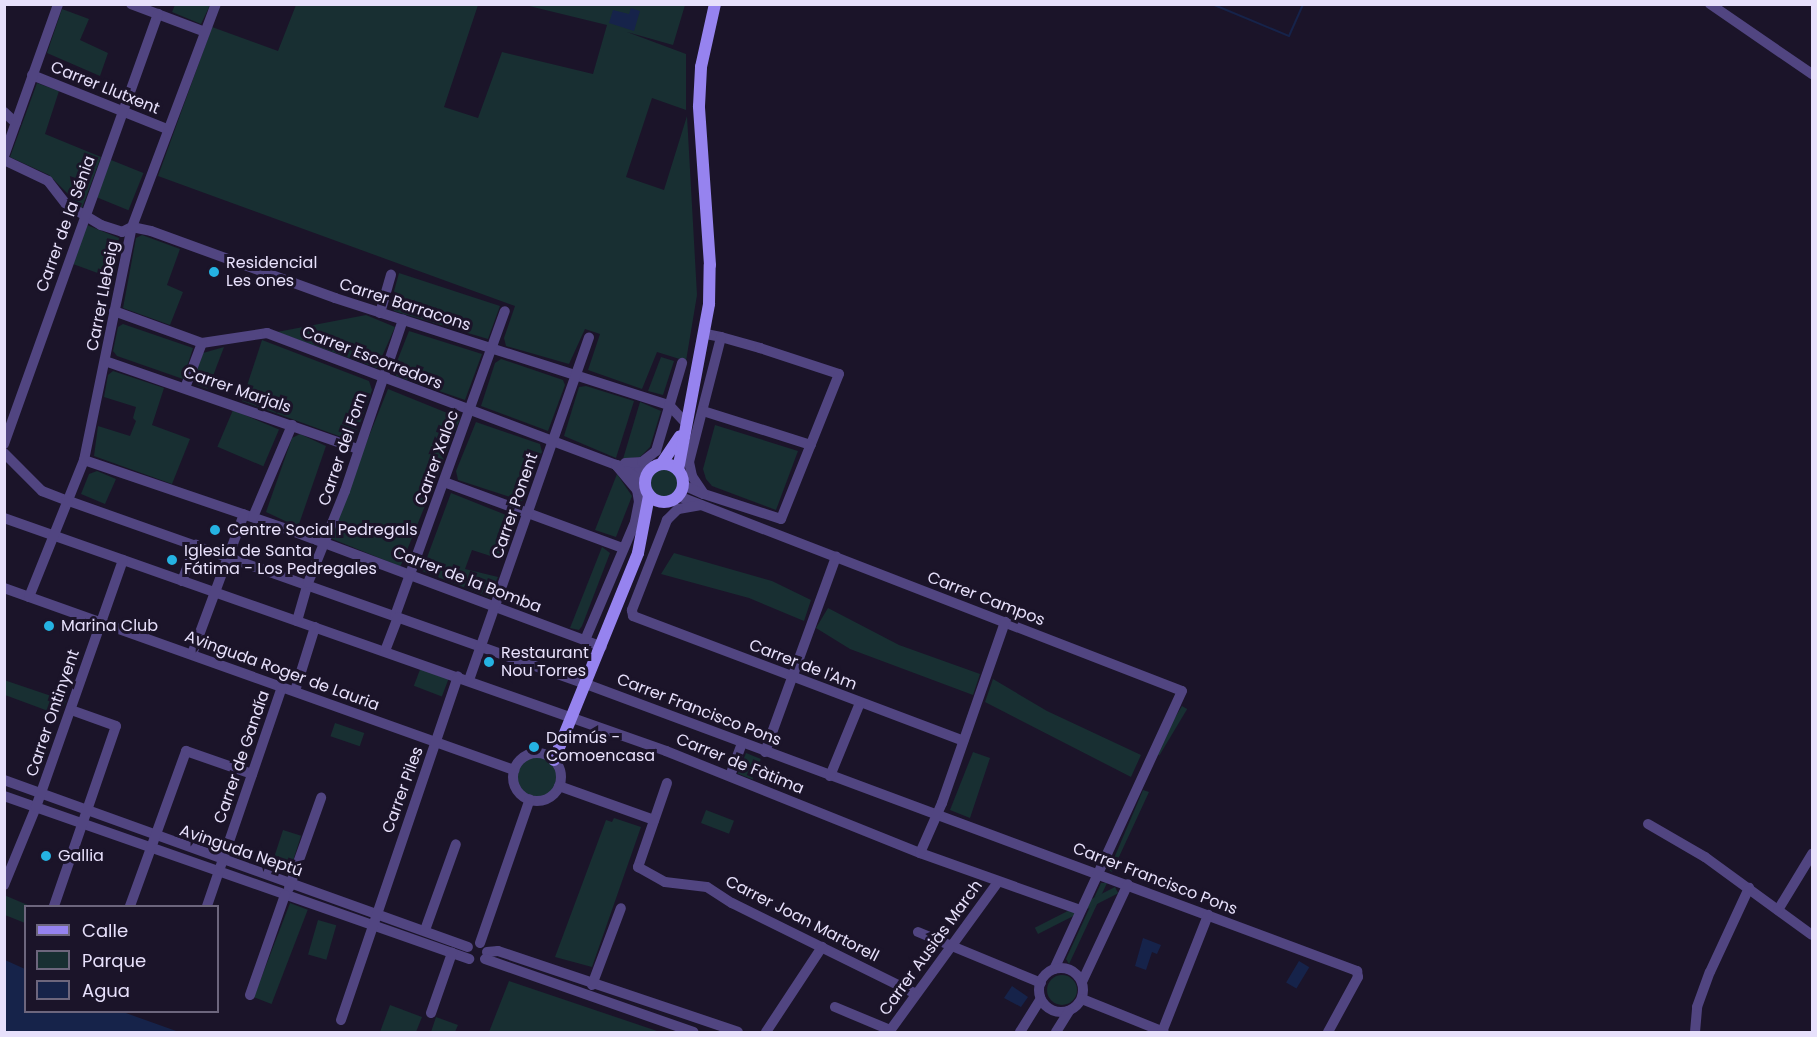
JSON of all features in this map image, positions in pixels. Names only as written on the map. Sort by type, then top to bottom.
[{"type":"street","points":[[4,158],[57,4]]},
{"type":"street","points":[[131,4],[205,32]]},
{"type":"street","name":"Carrer Llebeig","points":[[29,597],[66,500],[84,460],[132,226],[216,4]]},
{"type":"street","points":[[680,491],[678,470],[684,427],[706,334],[710,265],[699,106],[700,67],[715,4]]},
{"type":"street","points":[[1710,4],[1812,74]]},
{"type":"street","name":"Carrer de la Sénia","points":[[4,444],[158,15]]},
{"type":"street","name":"Carrer Llutxent","points":[[32,75],[167,129]]},
{"type":"street","points":[[4,112],[16,123]]},
{"type":"street","name":"Carrer Barracons","points":[[4,158],[48,181],[66,204],[84,216],[122,232],[132,226],[380,313],[669,405],[684,427]]},
{"type":"street","points":[[380,313],[391,275]]},
{"type":"street","name":"Carrer Escorredors","points":[[114,311],[202,343],[267,333],[470,412],[616,465],[639,470],[658,465]]},
{"type":"street","name":"Carrer Xaloc","points":[[385,651],[505,311]]},
{"type":"street","name":"Carrer del Forn","points":[[297,621],[308,583],[325,543],[403,320]]},
{"type":"street","points":[[680,491],[781,519],[839,374],[706,334]]},
{"type":"street","points":[[721,337],[689,462],[692,476],[704,499],[778,535]]},
{"type":"street","points":[[576,376],[589,338]]},
{"type":"street","points":[[185,388],[202,343]]},
{"type":"street","name":"Carrer Marjals","points":[[105,361],[358,449]]},
{"type":"street","points":[[616,465],[642,462],[656,451],[682,363]]},
{"type":"street","name":"Carrer Ponent","points":[[463,678],[480,646],[495,607],[576,376]]},
{"type":"street","points":[[703,411],[811,445]]},
{"type":"street","points":[[192,654],[228,555],[292,425]]},
{"type":"street","points":[[644,536],[646,490],[658,465],[684,427]]},
{"type":"street","name":"Carrer Francisco Pons","points":[[4,453],[42,490],[66,500],[308,583],[586,684],[830,776],[1128,884],[1358,972],[1328,1032]]},
{"type":"street","name":"Carrer de la Bomba","points":[[84,460],[411,574],[602,647]]},
{"type":"street","points":[[585,640],[634,522],[639,493],[616,465]]},
{"type":"street","name":"Carrer Escorredors","points":[[616,465],[646,490]]},
{"type":"street","points":[[658,465],[678,470]]},
{"type":"street","points":[[444,482],[622,548]]},
{"type":"street","points":[[646,490],[665,502]]},
{"type":"street","points":[[554,760],[602,647],[644,536],[665,502],[680,491]]},
{"type":"street","name":"Carrer de l'Am","points":[[704,499],[678,509],[667,520],[634,602],[633,616],[963,741]]},
{"type":"street","points":[[732,506],[778,535]]},
{"type":"street","name":"Carrer de Fàtima","points":[[4,518],[463,678],[730,776],[920,853],[1080,910]]},
{"type":"street","name":"Carrer Campos","points":[[778,535],[1182,691],[1098,874]]},
{"type":"street","points":[[182,580],[196,545]]},
{"type":"street","points":[[765,752],[836,557]]},
{"type":"street","name":"Carrer Ontinyent","points":[[4,885],[36,807],[71,710],[99,621],[123,560]]},
{"type":"street","name":"Avinguda Roger de Lauria","points":[[4,588],[514,770]]},
{"type":"street","points":[[920,853],[937,815],[1005,622]]},
{"type":"street","points":[[295,691],[315,627]]},
{"type":"street","name":"Carrer Piles","points":[[341,1020],[436,743],[463,678]]},
{"type":"street","name":"Carrer de Gandía","points":[[207,905],[282,687]]},
{"type":"street","points":[[830,776],[860,703]]},
{"type":"street","points":[[54,905],[116,726],[71,710]]},
{"type":"street","points":[[730,776],[742,743]]},
{"type":"street","points":[[130,905],[186,751],[252,774]]},
{"type":"street","points":[[531,754],[554,760],[560,772],[559,786],[544,800],[530,800],[518,791],[514,770],[531,754]]},
{"type":"street","name":"Avinguda Neptú","points":[[4,780],[154,836],[424,930],[468,953]]},
{"type":"street","points":[[559,786],[654,820],[667,783]]},
{"type":"street","name":"Avinguda Neptú","points":[[4,796],[372,926],[452,953],[468,953]]},
{"type":"street","points":[[250,995],[321,798]]},
{"type":"street","points":[[468,953],[477,963],[484,951],[530,800]]},
{"type":"street","name":"Carrer Joan Martorell","points":[[654,820],[638,867],[665,882],[707,887],[916,994]]},
{"type":"street","points":[[1648,824],[1749,888],[1812,935]]},
{"type":"street","points":[[424,930],[456,844]]},
{"type":"street","points":[[1778,910],[1812,854]]},
{"type":"street","points":[[1020,1032],[1041,999],[1041,983],[1054,969],[1098,874]]},
{"type":"street","name":"Carrer Ausiàs March","points":[[890,1031],[998,882]]},
{"type":"street","points":[[1056,1032],[1070,1011],[1082,999],[1082,982],[1128,884]]},
{"type":"street","points":[[1695,1032],[1697,1007],[1710,972],[1749,888]]},
{"type":"street","points":[[592,985],[621,908]]},
{"type":"street","points":[[1082,999],[1163,1032],[1208,915]]},
{"type":"street","points":[[918,932],[1041,983]]},
{"type":"street","points":[[766,1032],[822,947]]},
{"type":"street","points":[[484,951],[694,1032]]},
{"type":"street","points":[[468,953],[498,951],[592,985],[738,1032]]},
{"type":"street","points":[[431,1012],[452,953]]},
{"type":"street","points":[[1054,969],[1073,971],[1082,982]]},
{"type":"street","points":[[1041,999],[1052,1010],[1070,1011]]},
{"type":"street","points":[[835,1007],[890,1031]]},
{"type":"green space","points":[[175,4],[210,5],[201,24],[172,12]]},
{"type":"green space","points":[[296,5],[478,5],[444,107],[478,118],[502,52],[593,74],[607,25],[525,5],[685,5],[673,45],[627,32],[686,54],[686,110],[652,98],[626,177],[664,190],[687,116],[697,295],[686,361],[657,352],[642,389],[588,370],[600,334],[585,329],[569,364],[506,346],[504,338],[515,306],[158,176],[212,27],[278,51]]},
{"type":"green space","points":[[62,9],[89,19],[80,40],[108,53],[100,76],[47,53]]},
{"type":"green space","points":[[37,83],[59,91],[45,134],[101,157],[82,208],[49,175],[10,157]]},
{"type":"green space","points":[[111,160],[143,173],[128,210],[96,197]]},
{"type":"green space","points":[[87,225],[119,238],[114,279],[73,264]]},
{"type":"green space","points":[[142,235],[180,249],[167,285],[183,292],[170,325],[123,308],[136,238]]},
{"type":"green space","points":[[399,273],[500,306],[488,339],[394,311],[391,302]]},
{"type":"green space","points":[[366,315],[395,327],[377,368],[277,332]]},
{"type":"green space","points":[[123,324],[193,348],[183,379],[117,356],[113,351],[118,327]]},
{"type":"green space","points":[[409,331],[482,354],[465,400],[396,376],[394,369]]},
{"type":"green space","points":[[262,340],[369,381],[372,390],[355,437],[347,439],[242,401]]},
{"type":"green space","points":[[224,347],[208,389],[197,385],[193,379],[203,353]]},
{"type":"green space","points":[[661,357],[674,361],[663,395],[648,391]]},
{"type":"green space","points":[[501,359],[563,380],[565,385],[548,431],[481,406],[495,363]]},
{"type":"green space","points":[[113,371],[164,388],[152,425],[190,439],[172,484],[94,456],[98,426],[130,436],[136,421],[133,418],[136,407],[104,397],[108,375]]},
{"type":"green space","points":[[586,386],[634,401],[616,458],[564,436],[579,387]]},
{"type":"green space","points":[[388,389],[460,418],[400,567],[328,537]]},
{"type":"green space","points":[[640,402],[661,411],[650,447],[640,457],[623,459]]},
{"type":"green space","points":[[233,410],[279,430],[263,466],[217,447]]},
{"type":"green space","points":[[476,422],[540,444],[542,452],[522,501],[458,480],[456,471]]},
{"type":"green space","points":[[715,425],[798,451],[776,510],[712,486],[706,479],[703,469]]},
{"type":"green space","points":[[300,434],[326,446],[298,527],[266,512],[292,438]]},
{"type":"green space","points":[[664,464],[678,469],[683,483],[678,497],[664,502],[650,497],[645,483],[650,469]]},
{"type":"green space","points":[[97,471],[116,479],[105,504],[81,494],[89,474]]},
{"type":"green space","points":[[617,474],[632,496],[616,537],[595,530]]},
{"type":"green space","points":[[451,493],[516,519],[503,560],[472,550],[465,569],[498,577],[489,597],[422,571]]},
{"type":"green space","points":[[602,547],[610,553],[582,626],[579,630],[570,628]]},
{"type":"green space","points":[[674,553],[772,581],[811,600],[804,621],[749,598],[661,574]]},
{"type":"green space","points":[[828,608],[899,645],[980,674],[973,695],[850,649],[816,628]]},
{"type":"green space","points":[[421,667],[449,678],[442,696],[414,686]]},
{"type":"green space","points":[[993,679],[1047,711],[1141,755],[1131,777],[985,702]]},
{"type":"green space","points":[[4,680],[66,701],[59,715],[5,695]]},
{"type":"green space","points":[[1182,706],[1187,709],[1159,755],[1154,752]]},
{"type":"green space","points":[[335,723],[364,733],[360,746],[330,736]]},
{"type":"green space","points":[[973,752],[990,758],[970,818],[950,810]]},
{"type":"green space","points":[[537,753],[554,760],[561,777],[554,794],[537,801],[520,794],[513,777],[520,760]]},
{"type":"green space","points":[[746,753],[761,759],[753,779],[738,773]]},
{"type":"green space","points":[[1143,790],[1149,792],[1112,872],[1109,870]]},
{"type":"green space","points":[[706,810],[734,821],[729,834],[701,823]]},
{"type":"green space","points":[[614,818],[641,827],[592,967],[555,957],[606,820],[612,822]]},
{"type":"green space","points":[[283,830],[301,836],[289,874],[271,868]]},
{"type":"green space","points":[[1101,883],[1107,883],[1069,964],[1066,959]]},
{"type":"green space","points":[[1115,887],[1118,893],[1038,934],[1035,928]]},
{"type":"green space","points":[[4,895],[28,905],[24,905],[24,923],[5,915]]},
{"type":"green space","points":[[290,903],[308,910],[272,1004],[254,997]]},
{"type":"green space","points":[[318,920],[336,925],[326,960],[308,955]]},
{"type":"green space","points":[[1062,975],[1073,979],[1077,990],[1073,1001],[1062,1005],[1051,1001],[1047,990],[1051,979]]},
{"type":"green space","points":[[509,981],[660,1032],[489,1032]]},
{"type":"green space","points":[[390,1005],[422,1017],[416,1032],[380,1032]]},
{"type":"green space","points":[[436,1017],[458,1025],[455,1032],[431,1032]]},
{"type":"water","points":[[631,8],[640,11],[634,31],[609,23],[613,10],[629,14]]},
{"type":"water","points":[[1143,938],[1161,945],[1157,954],[1152,952],[1146,970],[1135,966]]},
{"type":"water","points":[[5,960],[24,969],[24,1013],[126,1013],[179,1032],[5,1032]]},
{"type":"water","points":[[1299,961],[1309,967],[1296,989],[1286,982]]},
{"type":"water","points":[[1012,986],[1028,997],[1021,1007],[1004,998]]},
{"type":"waterway","points":[[1212,4],[1289,36],[1303,4]]},
{"type":"place","name":"Residencial Les ones","points":[[214,272]]},
{"type":"place","name":"Centre Social Pedregals","points":[[215,530]]},
{"type":"place","name":"Iglesia de Santa Fátima - Los Pedregales","points":[[172,560]]},
{"type":"place","name":"Marina Club","points":[[49,626]]},
{"type":"place","name":"Restaurant Nou Torres","points":[[489,662]]},
{"type":"place","name":"Daimús - Comoencasa","points":[[534,747]]},
{"type":"place","name":"Gallia","points":[[46,856]]}]
